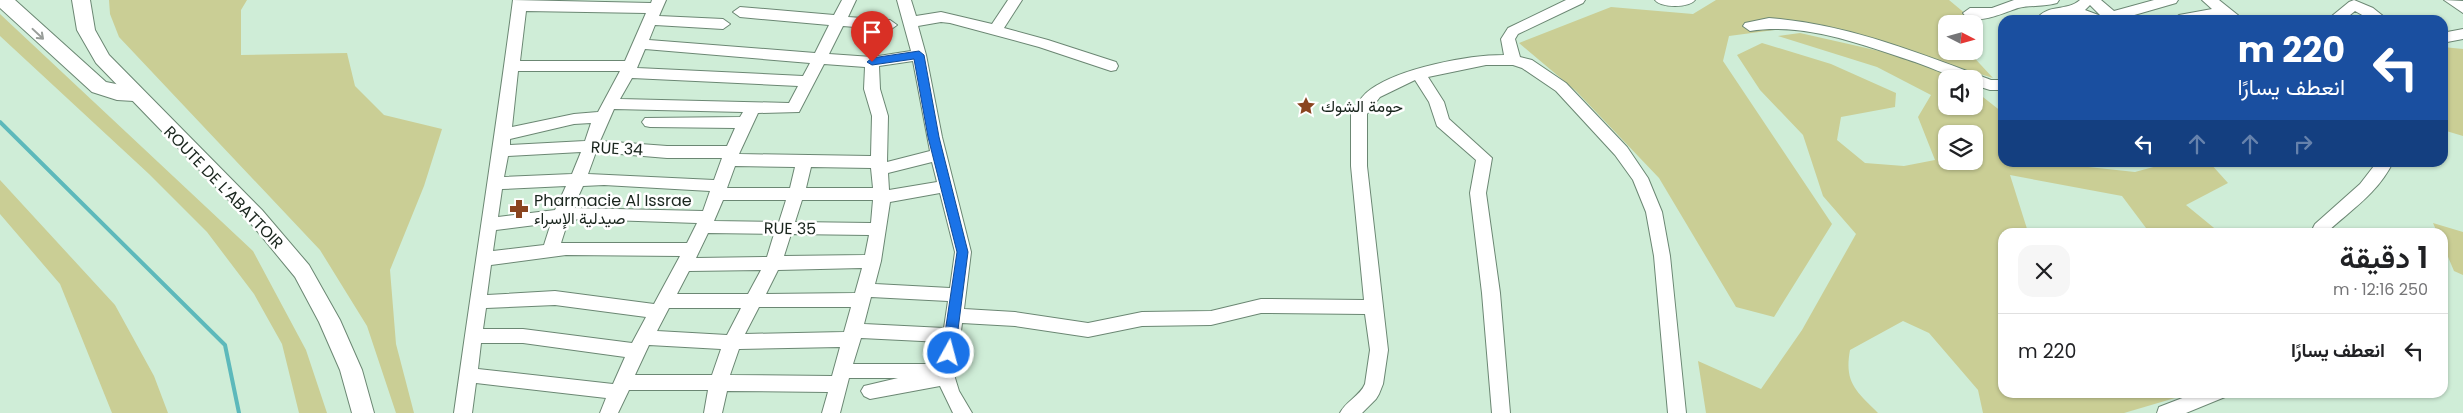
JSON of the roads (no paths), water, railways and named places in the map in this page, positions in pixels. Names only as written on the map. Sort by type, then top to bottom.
[{"type":"highway","points":[[3,0],[99,87],[117,93],[134,94]]},
{"type":"main road","name":"ROUTE DE L’ABATTOIR","points":[[81,0],[86,30],[102,59],[134,94],[255,215],[302,271],[329,320],[344,353],[351,370],[363,413]]},
{"type":"street","points":[[502,143],[606,110],[652,105],[794,108],[849,0]]},
{"type":"street","points":[[904,0],[919,55],[938,155],[962,252],[950,335],[947,374],[957,412]]},
{"type":"street","points":[[996,29],[1015,0]]},
{"type":"street","points":[[1513,60],[1508,39],[1513,31],[1578,0]]},
{"type":"street","points":[[1662,0],[1677,2],[1688,0]]},
{"type":"street","points":[[1977,9],[1994,13],[2016,4],[2052,0]]},
{"type":"street","points":[[2121,15],[2171,0]]},
{"type":"street","points":[[2209,0],[2228,15]]},
{"type":"street","points":[[2451,0],[2463,8]]},
{"type":"street","points":[[463,413],[488,225],[502,143],[519,3],[613,4],[655,9],[723,24]]},
{"type":"street","points":[[2341,15],[2354,5],[2372,15]]},
{"type":"street","points":[[2050,15],[2078,7],[2097,15]]},
{"type":"street","points":[[2078,7],[2097,15]]},
{"type":"street","points":[[551,250],[561,215],[590,146],[655,9]]},
{"type":"street","points":[[2142,9],[2149,15]]},
{"type":"street","points":[[740,12],[890,25]]},
{"type":"street","points":[[2207,15],[2224,12]]},
{"type":"street","points":[[911,22],[941,17],[996,29],[1111,66]]},
{"type":"street","points":[[1750,26],[1761,23],[1780,23],[1836,34],[1919,57],[1952,70]]},
{"type":"street","points":[[2448,37],[2463,34]]},
{"type":"street","points":[[639,44],[872,62],[919,55]]},
{"type":"street","points":[[1349,413],[1370,394],[1374,384],[1379,350],[1372,307],[1359,166],[1359,113],[1375,93],[1418,73],[1444,70],[1486,60],[1513,60],[1541,72],[1561,86],[1621,151],[1640,178],[1654,212],[1662,256],[1669,348],[1677,413]]},
{"type":"street","points":[[831,413],[864,295],[878,229],[881,196],[879,165],[880,116],[872,89],[872,62]]},
{"type":"street","points":[[510,66],[628,69],[808,82]]},
{"type":"street","points":[[1418,73],[1436,102],[1442,122],[1484,158],[1486,168],[1478,186],[1478,193],[1485,261],[1491,293],[1501,413]]},
{"type":"street","points":[[1983,82],[1998,86]]},
{"type":"street","points":[[646,149],[652,105]]},
{"type":"street","points":[[609,413],[641,345],[706,222],[731,156],[753,107]]},
{"type":"street","points":[[650,122],[745,123]]},
{"type":"street","name":"RUE 34","points":[[502,143],[646,149],[667,152],[879,165],[938,155]]},
{"type":"street","points":[[713,413],[719,383],[732,342],[773,263],[805,160]]},
{"type":"street","points":[[2323,228],[2370,184],[2383,167]]},
{"type":"street","points":[[495,183],[578,178],[719,190],[881,196],[946,186]]},
{"type":"street","name":"RUE 35","points":[[488,225],[578,213],[783,228],[878,229]]},
{"type":"street","points":[[484,259],[551,250],[773,263],[872,261]]},
{"type":"street","points":[[477,302],[555,298],[662,306],[864,295],[957,295]]},
{"type":"street","points":[[954,316],[1015,319],[1088,330],[1142,319],[1211,318],[1252,307],[1372,307]]},
{"type":"street","points":[[472,336],[523,336],[641,345],[853,335],[950,335]]},
{"type":"street","points":[[468,375],[621,387],[947,374]]},
{"type":"street","points":[[870,391],[947,374]]},
{"type":"street","points":[[2166,413],[2204,398]]},
{"type":"waterway","points":[[0,122],[225,345],[239,413]]},
{"type":"place","name":"حومة الشوك","points":[[1306,106]]},
{"type":"place","name":"Pharmacie Al Issrae صيدلية الإسراء","points":[[519,209]]}]
